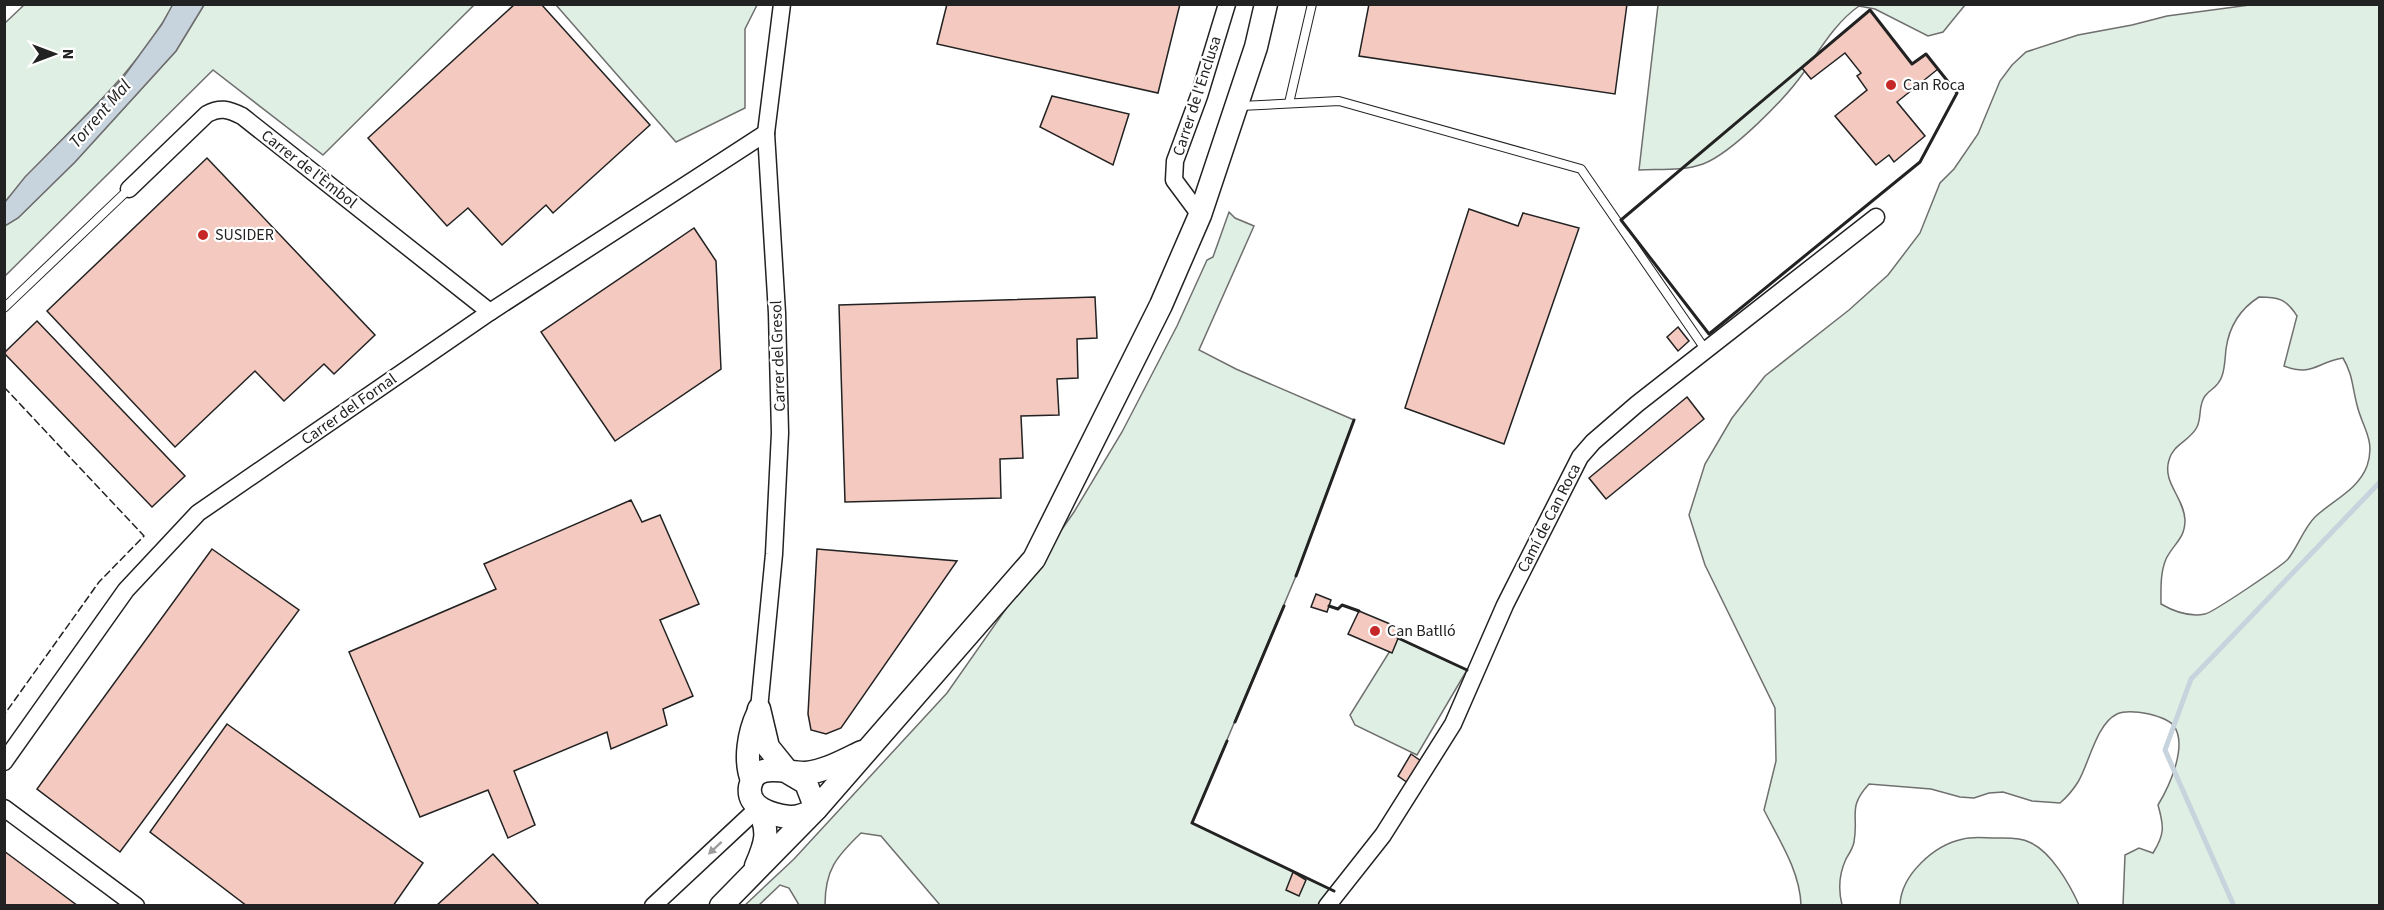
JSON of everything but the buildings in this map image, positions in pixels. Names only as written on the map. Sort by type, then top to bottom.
[{"type":"street","name":"Carrer del Gresol","points":[[759,708],[774,554],[780,434],[777,314],[766,133],[782,4]]},
{"type":"street","name":"Carrer de l'Enclusa","points":[[1200,215],[1174,180],[1175,161],[1199,96],[1227,4]]},
{"type":"street","points":[[721,906],[816,809],[1034,560],[1161,306],[1200,215],[1256,47],[1266,4]]},
{"type":"street","name":"Carrer de l'Èmbol","points":[[129,189],[207,114],[217,109],[229,110],[242,116],[490,312]]},
{"type":"street","name":"Carrer del Fornal","points":[[4,762],[126,590],[198,513],[490,312],[766,133]]},
{"type":"street","name":"Camí de Can Roca","points":[[1327,906],[1383,835],[1440,747],[1465,700],[1505,605],[1580,457],[1593,442],[1628,411],[1876,217]]},
{"type":"street","points":[[759,708],[768,747],[789,773],[806,783],[816,809]]},
{"type":"street","points":[[752,780],[748,769],[750,739],[752,724],[759,708]]},
{"type":"street","points":[[754,871],[762,852],[766,831],[765,821],[749,792],[755,775],[766,770],[789,773],[817,772],[872,747]]},
{"type":"street","points":[[4,808],[136,906]]},
{"type":"street","points":[[758,808],[790,817],[801,816],[816,809]]},
{"type":"street","points":[[653,906],[758,808]]},
{"type":"lane","points":[[1289,103],[1312,4]]},
{"type":"lane","points":[[1236,106],[1339,101],[1581,169],[1705,349]]},
{"type":"lane","points":[[4,308],[129,189]]},
{"type":"green space","points":[[2257,4],[2379,5],[2379,905],[2123,905],[2125,855],[2139,848],[2153,853],[2160,840],[2162,830],[2158,805],[2172,777],[2179,744],[2178,734],[2169,721],[2149,714],[2128,712],[2117,714],[2104,726],[2078,782],[2060,803],[2032,801],[2003,792],[1989,793],[1974,798],[1960,797],[1931,789],[1869,784],[1862,792],[1856,806],[1854,842],[1841,876],[1842,905],[1801,905],[1793,868],[1764,810],[1776,761],[1775,708],[1705,565],[1689,515],[1705,464],[1732,418],[1765,376],[1849,310],[1888,275],[1920,233],[1940,183],[1954,169],[1978,134],[2000,81],[2012,65],[2026,52],[2078,35],[2167,16]],"holes":[[[2259,297],[2281,300],[2297,316],[2284,366],[2302,370],[2343,358],[2351,375],[2359,413],[2369,441],[2367,466],[2358,482],[2311,521],[2292,554],[2283,563],[2210,612],[2199,615],[2182,613],[2161,604],[2164,564],[2185,526],[2184,512],[2168,476],[2169,460],[2174,450],[2194,432],[2203,400],[2220,380],[2224,370],[2228,341],[2236,319],[2252,302]]]},
{"type":"green space","points":[[24,5],[173,5],[156,33],[116,84],[26,177],[5,202],[5,23]]},
{"type":"green space","points":[[204,5],[474,5],[323,155],[213,70],[5,276],[4,226],[18,218],[75,162],[176,51]]},
{"type":"green space","points":[[556,5],[757,5],[745,29],[745,108],[676,142]]},
{"type":"green space","points":[[1658,5],[1965,5],[1943,32],[1928,36],[1875,9],[1859,6],[1836,28],[1785,96],[1758,124],[1728,149],[1715,158],[1696,166],[1680,169],[1639,170]]},
{"type":"green space","points":[[1229,212],[1235,218],[1254,226],[1199,350],[1236,369],[1354,420],[1296,576],[1192,823],[1334,891],[1319,906],[940,905],[881,836],[861,833],[845,849],[830,873],[825,905],[799,905],[789,888],[780,885],[759,905],[744,906],[794,859],[947,693],[1074,512],[1122,432],[1177,326],[1207,260],[1213,257]]},
{"type":"green space","points":[[1398,638],[1467,670],[1417,755],[1355,725],[1350,715]]},
{"type":"green space","points":[[1975,837],[2013,838],[2029,842],[2045,853],[2059,869],[2079,905],[1900,905],[1906,883],[1913,873],[1921,863],[1941,848],[1952,842]]},
{"type":"water","name":"Torrent Mal","points":[[173,4],[204,5],[176,51],[75,162],[18,218],[5,226],[5,202],[25,177],[122,79],[162,24]]},
{"type":"waterway","points":[[2234,906],[2165,750],[2191,679],[2380,482]]},
{"type":"fence","points":[[4,387],[144,536],[99,582],[4,715]]},
{"type":"wall","points":[[1870,10],[1912,64],[1926,54],[1957,93],[1920,162],[1709,334],[1621,220],[1870,10]]},
{"type":"wall","points":[[1296,576],[1354,420]]},
{"type":"wall","points":[[1329,606],[1338,609],[1342,605],[1359,611]]},
{"type":"wall","points":[[1235,722],[1284,606]]},
{"type":"wall","points":[[1398,638],[1467,670]]},
{"type":"wall","points":[[1227,741],[1192,823],[1334,891]]},
{"type":"place","name":"Can Roca","points":[[1891,85]]},
{"type":"place","name":"SUSIDER","points":[[203,235]]},
{"type":"place","name":"Can Batlló","points":[[1375,631]]}]
